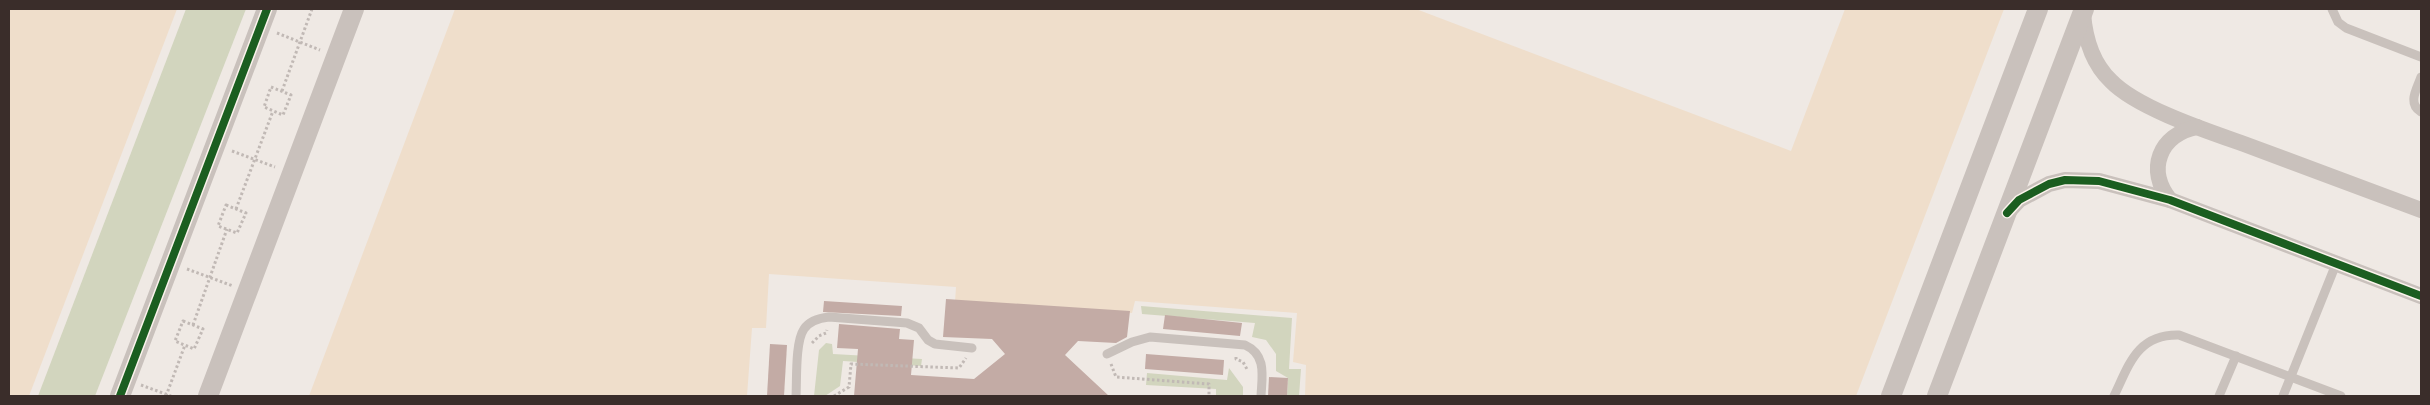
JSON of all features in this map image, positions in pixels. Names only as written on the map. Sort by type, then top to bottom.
[{"type":"street","points":[[208,396],[354,9]]},
{"type":"street","points":[[1891,396],[2038,9]]},
{"type":"street","points":[[2083,10],[2084,30],[2098,66],[2111,82],[2126,94],[2197,127],[2421,210]]},
{"type":"street","points":[[1937,396],[2083,10]]},
{"type":"street","points":[[124,388],[264,18]]},
{"type":"street","points":[[2170,200],[2161,187],[2157,171],[2162,150],[2176,134],[2197,127]]},
{"type":"street","points":[[2007,213],[2033,191],[2065,180],[2099,180],[2170,200],[2421,296]]},
{"type":"lane","points":[[2332,9],[2338,22],[2346,28],[2421,57]]},
{"type":"lane","points":[[2421,77],[2413,99],[2415,106],[2421,112]]},
{"type":"lane","points":[[2282,396],[2336,264]]},
{"type":"lane","points":[[796,396],[800,336],[811,322],[829,317],[907,323],[919,328],[928,340],[935,344],[972,348]]},
{"type":"lane","points":[[2114,396],[2136,353],[2150,340],[2159,336],[2178,335],[2342,396]]},
{"type":"lane","points":[[1107,354],[1132,342],[1150,338],[1236,344],[1253,348],[1259,355],[1262,372],[1261,396]]},
{"type":"lane","points":[[2219,396],[2236,356]]},
{"type":"path","points":[[282,91],[312,9]]},
{"type":"path","points":[[264,18],[300,42],[336,56]]},
{"type":"path","points":[[271,87],[282,91],[291,95],[283,115],[264,107],[271,87]]},
{"type":"path","points":[[236,209],[273,111]]},
{"type":"path","points":[[215,145],[292,174]]},
{"type":"path","points":[[226,205],[236,209],[246,213],[237,233],[218,226],[226,205]]},
{"type":"path","points":[[193,325],[227,229]]},
{"type":"path","points":[[171,263],[248,291]]},
{"type":"path","points":[[810,352],[812,344],[819,336],[826,333],[829,317]]},
{"type":"path","points":[[183,321],[193,325],[203,329],[194,350],[175,342],[183,321]]},
{"type":"path","points":[[1236,344],[1236,359],[1243,362],[1248,370],[1249,377]]},
{"type":"path","points":[[166,395],[185,345]]},
{"type":"path","points":[[834,396],[849,387],[851,364],[959,368],[972,348]]},
{"type":"path","points":[[1107,354],[1116,377],[1209,384],[1209,396]]},
{"type":"path","points":[[124,388],[171,396]]},
{"type":"green space","points":[[186,9],[246,9],[95,396],[38,396]]},
{"type":"green space","points":[[1141,306],[1292,318],[1289,369],[1301,369],[1299,396],[1287,396],[1288,378],[1276,371],[1276,354],[1266,340],[1252,337],[1255,323],[1142,314]]},
{"type":"green space","points":[[826,343],[832,344],[833,354],[922,359],[921,366],[843,361],[840,386],[825,396],[814,396],[819,350]]},
{"type":"green space","points":[[1229,368],[1243,387],[1243,396],[1216,396],[1216,389],[1146,385],[1147,373],[1227,380]]},
{"type":"sand","points":[[9,9],[177,9],[29,396],[9,396]]},
{"type":"sand","points":[[455,9],[1416,9],[1791,151],[1845,9],[2004,9],[1856,396],[1305,396],[1306,365],[1293,362],[1297,313],[1135,301],[1132,313],[955,302],[956,287],[769,274],[766,328],[752,328],[747,396],[309,396]]},
{"type":"building","points":[[946,299],[1130,311],[1127,337],[1116,343],[1078,341],[1065,355],[1109,396],[854,396],[858,349],[837,348],[839,324],[900,329],[899,339],[914,340],[911,375],[974,379],[1005,354],[992,339],[943,337]]},
{"type":"building","points":[[824,301],[902,306],[901,316],[823,312]]},
{"type":"building","points":[[1165,315],[1242,323],[1240,336],[1163,329]]},
{"type":"building","points":[[770,344],[787,345],[784,396],[767,396]]},
{"type":"building","points":[[1146,354],[1224,360],[1223,375],[1145,369]]},
{"type":"building","points":[[1269,377],[1288,378],[1287,396],[1268,396]]},
{"type":"cycle path","points":[[120,396],[267,9]]},
{"type":"cycle path","points":[[2007,213],[2019,200],[2049,184],[2065,180],[2099,181],[2170,200],[2421,296]]}]
